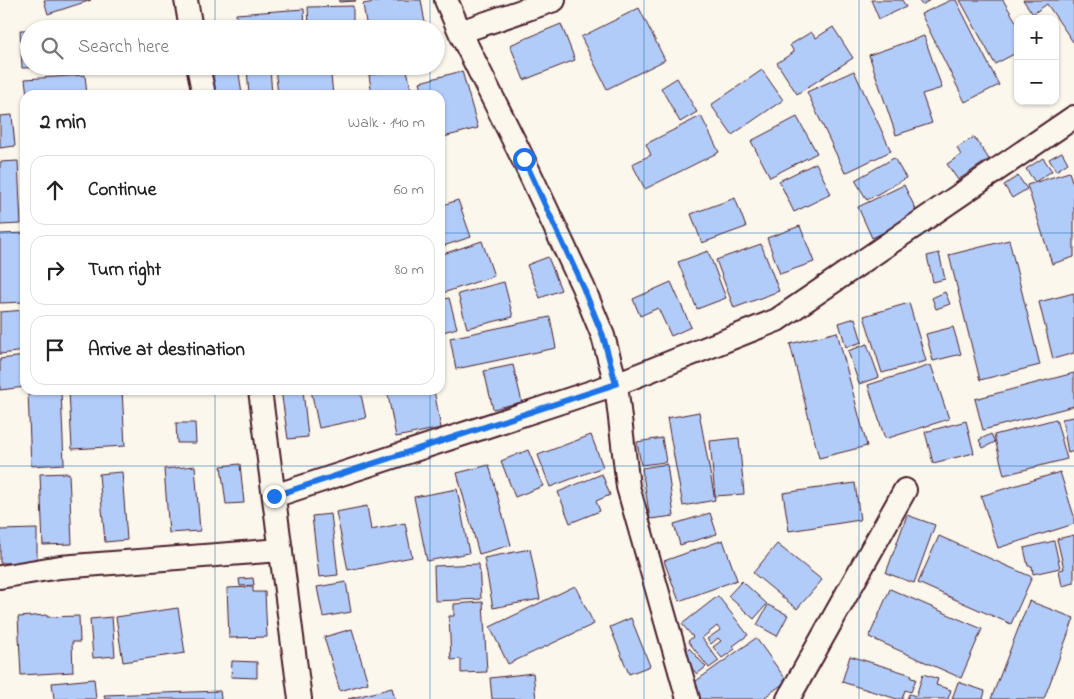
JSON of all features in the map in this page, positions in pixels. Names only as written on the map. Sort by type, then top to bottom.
[{"type":"street","points":[[186,0],[189,20]]},
{"type":"street","points":[[446,0],[460,32],[524,159],[583,287],[603,336],[616,384],[628,487],[688,699]]},
{"type":"street","points":[[460,32],[554,0]]},
{"type":"street","points":[[200,75],[203,90]]},
{"type":"street","points":[[274,496],[616,384],[778,320],[1074,117]]},
{"type":"street","points":[[261,395],[300,699]]},
{"type":"street","points":[[788,699],[905,490]]},
{"type":"street","points":[[0,577],[60,567],[281,550]]},
{"type":"building","points":[[44,0],[91,0],[48,14]]},
{"type":"building","points":[[339,0],[356,0],[356,1],[339,2]]},
{"type":"building","points":[[386,0],[421,0],[424,20],[366,20],[363,4]]},
{"type":"building","points":[[871,0],[902,0],[906,7],[879,19]]},
{"type":"building","points":[[918,0],[930,0],[922,5]]},
{"type":"building","points":[[951,0],[956,0],[999,85],[965,102],[921,14]]},
{"type":"building","points":[[960,0],[1003,0],[1014,18],[1014,54],[995,64]]},
{"type":"building","points":[[1023,0],[1074,0],[1074,41],[1059,22],[1059,15],[1055,15],[1047,4],[1033,14]]},
{"type":"building","points":[[353,6],[353,20],[309,20],[308,7]]},
{"type":"building","points":[[639,8],[665,60],[607,89],[581,37]]},
{"type":"building","points":[[304,9],[305,20],[236,20],[236,14]]},
{"type":"building","points":[[561,24],[575,60],[524,80],[510,45]]},
{"type":"building","points":[[833,27],[853,58],[797,94],[777,63],[794,52],[790,45],[811,32],[816,38]]},
{"type":"building","points":[[924,36],[942,88],[922,94],[932,123],[896,135],[869,55]]},
{"type":"building","points":[[762,70],[783,100],[732,135],[711,105]]},
{"type":"building","points":[[462,71],[478,128],[445,137],[445,90],[422,90],[420,82]]},
{"type":"building","points":[[854,71],[891,151],[845,173],[807,92]]},
{"type":"building","points":[[85,75],[86,90],[26,90],[25,79]]},
{"type":"building","points":[[212,75],[239,75],[241,90],[214,90]]},
{"type":"building","points":[[247,75],[271,75],[272,90],[249,90]]},
{"type":"building","points":[[276,75],[331,75],[332,90],[277,90]]},
{"type":"building","points":[[369,75],[408,75],[411,90],[371,90]]},
{"type":"building","points":[[677,78],[697,112],[680,122],[661,88]]},
{"type":"building","points":[[12,115],[15,146],[0,148],[0,116]]},
{"type":"building","points":[[701,116],[719,152],[645,189],[632,164],[651,155],[646,144]]},
{"type":"building","points":[[797,117],[817,153],[770,177],[751,141]]},
{"type":"building","points":[[974,137],[989,159],[958,180],[947,164],[961,155],[957,148]]},
{"type":"building","points":[[1062,152],[1068,163],[1056,171],[1049,159]]},
{"type":"building","points":[[894,158],[906,178],[867,200],[855,180]]},
{"type":"building","points":[[1043,158],[1052,171],[1035,182],[1026,169]]},
{"type":"building","points":[[18,161],[20,224],[0,225],[0,162]]},
{"type":"building","points":[[816,163],[831,194],[794,212],[779,181]]},
{"type":"building","points":[[1069,172],[1074,187],[1074,257],[1052,264],[1027,185]]},
{"type":"building","points":[[1018,176],[1027,189],[1012,198],[1004,185]]},
{"type":"building","points":[[904,185],[919,216],[872,238],[858,207]]},
{"type":"building","points":[[735,198],[746,227],[702,243],[691,214]]},
{"type":"building","points":[[458,200],[471,237],[445,245],[445,204]]},
{"type":"building","points":[[800,226],[814,262],[780,274],[767,238]]},
{"type":"building","points":[[20,233],[20,302],[0,303],[0,234]]},
{"type":"building","points":[[1009,240],[1040,365],[980,380],[949,255]]},
{"type":"building","points":[[482,241],[494,276],[445,292],[445,253]]},
{"type":"building","points":[[761,244],[779,291],[734,308],[716,260]]},
{"type":"building","points":[[708,251],[726,298],[697,309],[678,262]]},
{"type":"building","points":[[939,253],[945,279],[933,282],[927,256]]},
{"type":"building","points":[[548,257],[561,290],[540,298],[527,265]]},
{"type":"building","points":[[504,282],[513,317],[467,328],[458,294]]},
{"type":"building","points":[[671,282],[691,327],[671,336],[658,308],[640,316],[633,299]]},
{"type":"building","points":[[945,292],[950,304],[936,309],[932,298]]},
{"type":"building","points":[[1074,293],[1074,353],[1053,359],[1039,302]]},
{"type":"building","points":[[449,298],[457,328],[445,332],[445,299]]},
{"type":"building","points":[[909,303],[926,361],[882,373],[864,316]]},
{"type":"building","points":[[20,310],[20,352],[0,354],[0,312]]},
{"type":"building","points":[[550,317],[556,348],[456,369],[450,338]]},
{"type":"building","points":[[855,318],[862,342],[846,347],[839,323]]},
{"type":"building","points":[[953,327],[961,354],[933,361],[926,334]]},
{"type":"building","points":[[837,332],[867,446],[819,458],[790,344]]},
{"type":"building","points":[[867,344],[879,377],[859,384],[848,351]]},
{"type":"building","points":[[20,357],[20,388],[0,390],[0,359]]},
{"type":"building","points":[[513,365],[522,402],[493,409],[484,371]]},
{"type":"building","points":[[931,365],[949,419],[885,439],[868,385]]},
{"type":"building","points":[[1074,373],[1074,406],[983,430],[975,399]]},
{"type":"building","points":[[28,395],[61,395],[64,464],[31,466]]},
{"type":"building","points":[[69,395],[122,395],[125,446],[72,449]]},
{"type":"building","points":[[282,395],[304,395],[308,437],[288,439]]},
{"type":"building","points":[[312,395],[361,395],[366,418],[319,428]]},
{"type":"building","points":[[388,395],[435,395],[441,428],[396,437]]},
{"type":"building","points":[[699,412],[715,500],[683,506],[667,418]]},
{"type":"building","points":[[1074,417],[1074,451],[1068,453],[1062,419]]},
{"type":"building","points":[[1056,419],[1067,459],[1004,475],[994,435]]},
{"type":"building","points":[[966,421],[974,453],[933,463],[925,432]]},
{"type":"building","points":[[176,423],[195,423],[196,443],[177,443]]},
{"type":"building","points":[[991,434],[995,442],[983,448],[979,440]]},
{"type":"building","points":[[591,435],[603,467],[550,487],[538,455]]},
{"type":"building","points":[[662,438],[666,462],[641,465],[637,442]]},
{"type":"building","points":[[739,438],[744,494],[715,496],[710,441]]},
{"type":"building","points":[[528,450],[543,486],[515,497],[501,461]]},
{"type":"building","points":[[240,464],[244,503],[226,504],[221,466]]},
{"type":"building","points":[[667,464],[674,516],[650,519],[642,468]]},
{"type":"building","points":[[489,465],[511,545],[479,554],[457,473]]},
{"type":"building","points":[[195,466],[200,531],[169,533],[164,469]]},
{"type":"building","points":[[122,472],[127,540],[105,542],[99,474]]},
{"type":"building","points":[[1060,472],[1074,516],[1074,524],[998,548],[981,496]]},
{"type":"building","points":[[69,473],[72,544],[43,545],[40,474]]},
{"type":"building","points":[[602,474],[610,495],[596,501],[600,511],[570,523],[558,492]]},
{"type":"building","points":[[855,483],[860,520],[789,531],[783,493]]},
{"type":"building","points":[[457,489],[469,553],[427,561],[414,497]]},
{"type":"building","points":[[367,506],[371,530],[405,523],[412,557],[348,570],[336,512]]},
{"type":"building","points":[[710,513],[717,534],[680,545],[674,524]]},
{"type":"building","points":[[331,514],[338,575],[319,577],[312,516]]},
{"type":"building","points":[[907,515],[935,525],[914,583],[886,573]]},
{"type":"building","points":[[37,529],[37,562],[0,563],[0,530]]},
{"type":"building","points":[[1074,535],[1074,583],[1062,586],[1059,570],[1064,569],[1057,539]]},
{"type":"building","points":[[939,536],[1032,577],[1011,624],[918,583]]},
{"type":"building","points":[[723,540],[737,580],[679,601],[664,561]]},
{"type":"building","points":[[1054,541],[1060,568],[1033,574],[1032,566],[1028,566],[1024,548]]},
{"type":"building","points":[[777,544],[822,580],[797,609],[753,573]]},
{"type":"building","points":[[530,549],[540,599],[493,608],[484,558]]},
{"type":"building","points":[[479,564],[481,599],[435,601],[434,566]]},
{"type":"building","points":[[253,578],[254,585],[240,586],[239,579]]},
{"type":"building","points":[[742,581],[767,604],[754,619],[728,596]]},
{"type":"building","points":[[346,582],[351,612],[323,617],[317,587]]},
{"type":"building","points":[[575,586],[594,624],[508,664],[490,627]]},
{"type":"building","points":[[253,587],[253,592],[265,592],[267,637],[229,638],[227,588]]},
{"type":"building","points":[[890,589],[982,629],[961,678],[869,637]]},
{"type":"building","points":[[718,596],[748,635],[733,646],[735,649],[722,658],[713,647],[721,641],[718,638],[711,644],[707,639],[720,630],[717,626],[702,638],[719,661],[709,668],[688,641],[693,637],[682,624]]},
{"type":"building","points":[[1029,601],[1074,618],[1044,699],[991,699]]},
{"type":"building","points":[[483,602],[487,672],[461,673],[461,659],[451,660],[449,616],[454,616],[454,604]]},
{"type":"building","points":[[768,605],[788,615],[777,636],[757,625]]},
{"type":"building","points":[[178,608],[185,653],[123,662],[116,617]]},
{"type":"building","points":[[47,615],[47,617],[79,616],[80,642],[72,642],[73,672],[21,675],[18,617]]},
{"type":"building","points":[[112,617],[115,656],[93,658],[90,619]]},
{"type":"building","points":[[631,618],[650,666],[629,674],[610,627]]},
{"type":"building","points":[[352,629],[368,683],[340,691],[324,637]]},
{"type":"building","points":[[756,638],[787,681],[762,699],[699,699],[689,686]]},
{"type":"building","points":[[689,648],[706,667],[697,674],[681,656]]},
{"type":"building","points":[[850,656],[912,675],[911,678],[916,679],[911,692],[905,690],[902,699],[897,699],[842,682]]},
{"type":"building","points":[[232,661],[257,662],[257,678],[231,677]]},
{"type":"building","points":[[533,673],[536,699],[492,699],[490,678]]},
{"type":"building","points":[[923,674],[938,679],[936,685],[951,690],[948,699],[907,699],[909,694],[916,696]]},
{"type":"building","points":[[94,679],[96,699],[54,699],[52,683]]},
{"type":"building","points":[[958,682],[985,691],[983,699],[952,699]]},
{"type":"building","points":[[392,688],[395,699],[348,699]]},
{"type":"building","points":[[220,691],[221,699],[105,699],[104,695]]},
{"type":"route","points":[[274,496],[616,384],[603,336],[583,287],[524,159]]}]
